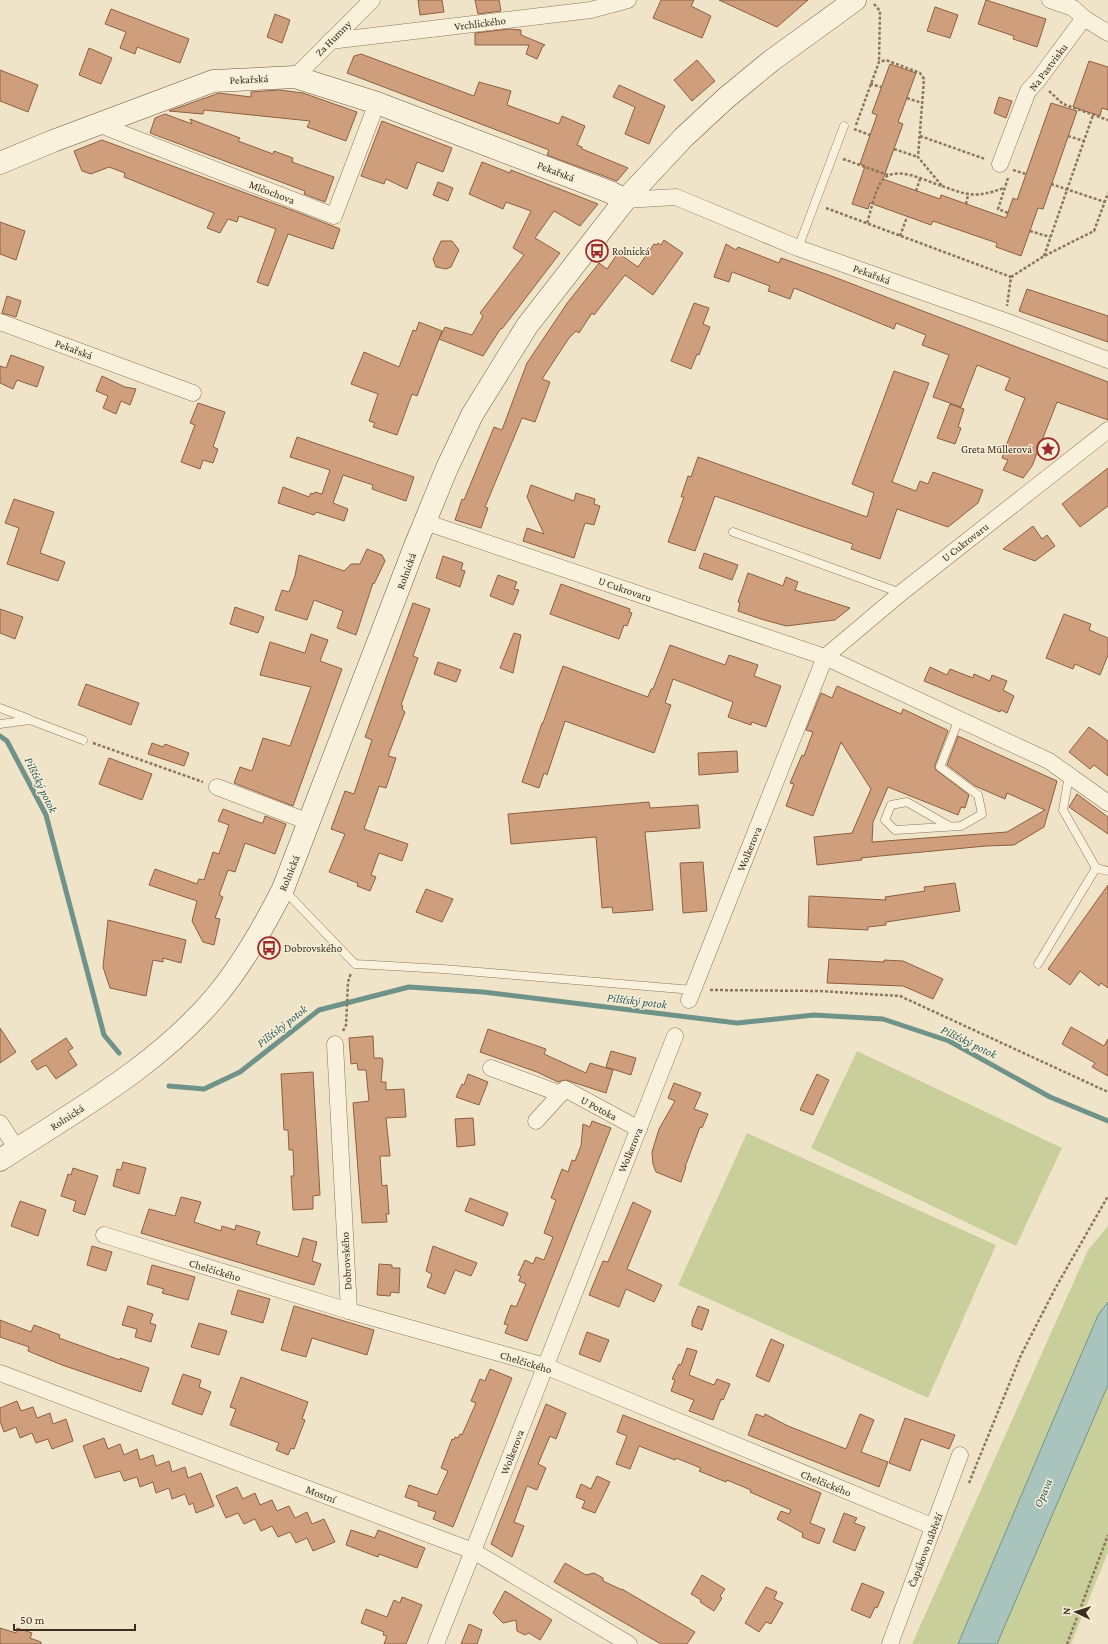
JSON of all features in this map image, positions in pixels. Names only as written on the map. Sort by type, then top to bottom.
[{"type":"street","name":"Za Humny","points":[[295,77],[372,0]]},
{"type":"street","name":"Vrchlického","points":[[330,41],[591,10],[628,0]]},
{"type":"street","name":"Rolnická","points":[[9,1154],[134,1071],[178,1036],[204,1010],[234,973],[261,932],[283,889],[447,468],[472,415],[527,326],[592,240],[625,200],[684,137],[726,98],[770,61],[854,0]]},
{"type":"street","points":[[1050,0],[1078,9],[1108,33]]},
{"type":"street","name":"Na Pastvisku","points":[[1000,164],[1028,91],[1038,80],[1078,9]]},
{"type":"street","name":"Pekařská","points":[[0,163],[213,81],[295,77],[377,103],[610,192],[625,200],[676,197],[798,248],[1005,321],[1108,360]]},
{"type":"street","name":"Mlčochova","points":[[98,124],[334,216],[377,103]]},
{"type":"street","name":"Pekařská","points":[[0,322],[193,393]]},
{"type":"street","name":"U Cukrovaru","points":[[825,657],[901,593],[1108,430]]},
{"type":"street","name":"U Cukrovaru","points":[[425,522],[825,657],[1049,761],[1108,803]]},
{"type":"street","name":"Wolkerova","points":[[691,995],[825,657]]},
{"type":"street","points":[[217,787],[310,822]]},
{"type":"street","name":"Wolkerova","points":[[436,1644],[675,1036]]},
{"type":"street","name":"Dobrovského","points":[[335,1044],[349,1311]]},
{"type":"street","name":"U Potoka","points":[[491,1068],[561,1094],[565,1089],[638,1129]]},
{"type":"street","points":[[536,1121],[561,1094]]},
{"type":"street","points":[[0,1123],[9,1154]]},
{"type":"street","name":"Chelčického","points":[[104,1236],[349,1311],[545,1366],[934,1527]]},
{"type":"street","name":"Mostní","points":[[0,1373],[473,1551],[629,1644]]},
{"type":"street","name":"Čapákovo nábřeží","points":[[890,1644],[960,1455]]},
{"type":"lane","points":[[798,248],[844,126]]},
{"type":"lane","points":[[733,532],[901,593]]},
{"type":"lane","points":[[0,708],[83,740]]},
{"type":"lane","points":[[949,826],[907,802],[891,806],[885,820],[895,830],[961,826],[982,814],[978,795],[940,767],[959,719]]},
{"type":"lane","points":[[0,724],[30,720]]},
{"type":"lane","points":[[1069,776],[1064,810],[1096,868],[1108,871]]},
{"type":"lane","points":[[1038,964],[1096,868]]},
{"type":"lane","points":[[283,889],[355,964],[443,969],[691,995]]},
{"type":"path","points":[[855,129],[879,62],[880,11],[870,0]]},
{"type":"path","points":[[879,62],[886,60],[920,72],[924,78],[918,157]]},
{"type":"path","points":[[1038,80],[1063,104],[1108,120]]},
{"type":"path","points":[[870,84],[882,87]]},
{"type":"path","points":[[907,98],[922,103]]},
{"type":"path","points":[[1044,256],[1093,115]]},
{"type":"path","points":[[920,136],[1000,164]]},
{"type":"path","points":[[1068,136],[1084,141]]},
{"type":"path","points":[[894,149],[918,157],[942,186]]},
{"type":"path","points":[[833,155],[888,175],[901,173],[968,195],[988,194],[1004,188]]},
{"type":"path","points":[[1008,213],[998,209],[1011,169],[1026,174]]},
{"type":"path","points":[[867,224],[880,183],[888,175]]},
{"type":"path","points":[[916,191],[920,179]]},
{"type":"path","points":[[1051,184],[1105,202]]},
{"type":"path","points":[[1005,321],[1011,277],[1044,256],[1094,231],[1108,193]]},
{"type":"path","points":[[966,204],[968,195]]},
{"type":"path","points":[[815,204],[1011,277]]},
{"type":"path","points":[[900,236],[907,216]]},
{"type":"path","points":[[1030,231],[1050,237]]},
{"type":"path","points":[[83,740],[217,787]]},
{"type":"path","points":[[346,1025],[348,982]]},
{"type":"path","points":[[691,995],[819,991],[900,996],[1108,1092]]},
{"type":"path","points":[[978,1458],[1020,1355],[1056,1287],[1108,1196]]},
{"type":"path","points":[[1067,1644],[1108,1535]]},
{"type":"green space","points":[[857,1051],[1062,1148],[1016,1246],[811,1148]]},
{"type":"green space","points":[[747,1133],[996,1245],[928,1398],[678,1285]]},
{"type":"green space","points":[[1108,1226],[1108,1302],[1098,1315],[958,1644],[912,1644],[1088,1250]]},
{"type":"green space","points":[[1108,1385],[1108,1552],[1071,1644],[997,1644]]},
{"type":"water","name":"Opava","points":[[1108,1302],[1108,1385],[997,1644],[958,1644],[1098,1315]]},
{"type":"building","points":[[418,0],[442,0],[444,12],[420,15]]},
{"type":"building","points":[[475,0],[499,0],[501,11],[478,14]]},
{"type":"building","points":[[661,0],[694,0],[691,6],[711,16],[702,38],[653,18]]},
{"type":"building","points":[[719,0],[808,0],[777,27]]},
{"type":"building","points":[[986,0],[1046,19],[1037,47],[1013,39],[1014,36],[978,24]]},
{"type":"building","points":[[935,7],[958,15],[950,38],[927,31]]},
{"type":"building","points":[[111,9],[189,39],[180,63],[137,47],[135,54],[120,48],[126,32],[105,24]]},
{"type":"building","points":[[275,14],[290,20],[282,43],[267,37]]},
{"type":"building","points":[[509,29],[521,30],[521,35],[545,45],[543,46],[537,59],[526,54],[529,45],[475,45],[475,33]]},
{"type":"building","points":[[89,48],[112,58],[101,84],[79,75]]},
{"type":"building","points":[[361,54],[474,96],[479,82],[511,91],[507,105],[559,124],[562,116],[585,126],[577,145],[582,147],[582,149],[628,168],[617,181],[547,155],[549,150],[347,73],[354,56]]},
{"type":"building","points":[[697,60],[715,81],[692,101],[674,80]]},
{"type":"building","points":[[1089,61],[1108,67],[1108,110],[1102,108],[1100,116],[1073,107]]},
{"type":"building","points":[[890,64],[916,73],[898,122],[903,124],[883,179],[940,199],[941,195],[1006,218],[1013,198],[1017,200],[1051,103],[1077,111],[1043,209],[1038,208],[1021,256],[996,247],[997,243],[933,221],[931,225],[870,203],[868,209],[852,204],[865,166],[860,164],[877,115],[872,113]]},
{"type":"building","points":[[0,70],[38,85],[28,112],[0,101]]},
{"type":"building","points":[[619,85],[665,106],[649,144],[625,134],[635,107],[613,97]]},
{"type":"building","points":[[279,90],[303,93],[357,112],[346,141],[307,127],[310,121],[204,110],[203,114],[169,111],[219,93],[251,97],[251,92]]},
{"type":"building","points":[[999,97],[1012,101],[1006,118],[994,113]]},
{"type":"building","points":[[165,114],[192,124],[190,119],[240,138],[238,141],[273,154],[274,151],[293,158],[292,162],[334,177],[325,202],[304,194],[305,191],[150,133],[155,118]]},
{"type":"building","points":[[382,121],[452,148],[443,172],[417,162],[407,189],[386,179],[384,184],[361,176]]},
{"type":"building","points":[[102,140],[340,229],[333,249],[288,234],[268,286],[257,282],[276,229],[239,216],[237,222],[228,219],[220,233],[207,228],[214,213],[124,177],[125,173],[109,167],[91,174],[82,171],[74,151]]},
{"type":"building","points":[[482,162],[510,173],[511,170],[598,204],[580,226],[554,211],[535,238],[560,253],[502,329],[501,328],[483,356],[439,339],[445,327],[472,335],[483,316],[480,313],[524,255],[513,248],[531,211],[506,202],[503,209],[469,194]]},
{"type":"building","points":[[438,182],[453,188],[448,201],[433,195]]},
{"type":"building","points":[[0,222],[25,231],[16,260],[0,254]]},
{"type":"building","points":[[664,240],[683,253],[653,295],[625,275],[594,315],[592,313],[579,333],[576,331],[569,338],[542,379],[550,382],[535,422],[522,418],[485,507],[488,508],[481,528],[455,520],[462,499],[464,500],[494,427],[502,430],[527,363],[568,302],[599,263],[607,269],[618,253],[638,267],[654,244],[657,245],[658,243],[661,245]]},
{"type":"building","points":[[441,241],[452,241],[459,250],[451,267],[446,269],[436,267],[433,259]]},
{"type":"building","points":[[726,244],[736,250],[738,247],[779,263],[781,258],[834,277],[1108,382],[1108,420],[1057,402],[1032,466],[1023,478],[1003,470],[1008,460],[1002,458],[1025,398],[1005,390],[1010,378],[977,365],[961,407],[933,397],[949,355],[922,345],[926,335],[896,323],[894,329],[794,288],[790,299],[768,291],[770,286],[732,272],[729,282],[714,277]]},
{"type":"building","points":[[1027,289],[1108,316],[1108,342],[1019,311]]},
{"type":"building","points":[[7,296],[21,301],[16,317],[2,313]]},
{"type":"building","points":[[694,303],[709,308],[703,324],[710,327],[699,355],[697,354],[691,369],[671,361]]},
{"type":"building","points":[[419,322],[442,331],[417,396],[412,394],[397,435],[373,427],[375,423],[369,421],[378,394],[351,384],[364,352],[399,367],[413,330],[416,331]]},
{"type":"building","points":[[11,355],[44,367],[37,387],[17,380],[13,389],[0,383],[0,366],[6,368]]},
{"type":"building","points":[[894,371],[929,383],[892,482],[916,491],[920,481],[928,484],[933,472],[983,490],[978,503],[948,527],[897,509],[880,559],[851,549],[853,544],[715,496],[695,551],[668,542],[684,497],[681,497],[688,476],[691,477],[698,457],[867,517],[874,493],[852,484]]},
{"type":"building","points":[[102,376],[125,387],[136,389],[130,405],[121,401],[116,414],[103,408],[108,396],[96,391]]},
{"type":"building","points":[[198,403],[225,412],[213,447],[218,449],[213,463],[203,460],[200,469],[181,462],[195,425],[190,423]]},
{"type":"building","points":[[950,404],[964,409],[958,427],[961,428],[955,444],[937,438]]},
{"type":"building","points":[[297,437],[414,477],[406,501],[372,489],[373,485],[343,475],[333,503],[348,509],[344,521],[316,512],[314,515],[278,503],[283,487],[309,497],[311,493],[314,494],[315,492],[322,494],[330,470],[290,457]]},
{"type":"building","points":[[1108,468],[1108,506],[1080,527],[1062,504]]},
{"type":"building","points":[[531,485],[574,501],[576,493],[595,499],[594,504],[600,506],[594,525],[585,523],[574,558],[523,541],[527,528],[544,534],[527,497]]},
{"type":"building","points":[[14,499],[54,512],[40,553],[65,562],[58,581],[7,564],[19,528],[5,523]]},
{"type":"building","points":[[1033,526],[1042,539],[1047,535],[1055,546],[1035,561],[1003,549]]},
{"type":"building","points":[[367,549],[382,555],[385,561],[374,584],[373,583],[356,635],[337,628],[343,611],[314,600],[307,620],[275,610],[282,590],[289,592],[295,576],[299,555],[344,571],[351,564],[360,564]]},
{"type":"building","points":[[704,553],[738,565],[732,580],[699,568]]},
{"type":"building","points":[[443,556],[463,563],[461,570],[465,571],[460,587],[436,578]]},
{"type":"building","points":[[748,573],[783,586],[786,577],[798,582],[795,590],[850,608],[835,620],[786,626],[761,619],[738,611],[740,603],[738,602]]},
{"type":"building","points":[[498,575],[517,582],[514,589],[519,590],[513,605],[490,596]]},
{"type":"building","points":[[561,584],[630,609],[629,612],[632,613],[627,626],[624,625],[619,639],[550,614]]},
{"type":"building","points":[[413,603],[430,609],[413,656],[418,658],[401,705],[403,706],[402,709],[405,712],[388,756],[396,758],[386,788],[379,786],[364,829],[408,844],[402,861],[379,853],[371,875],[376,877],[370,891],[357,886],[358,883],[329,872],[345,834],[331,829],[345,791],[354,794],[372,740],[365,737]]},
{"type":"building","points":[[235,607],[264,617],[258,633],[230,624]]},
{"type":"building","points":[[0,609],[23,617],[15,639],[0,633]]},
{"type":"building","points":[[1064,614],[1091,624],[1089,630],[1108,638],[1108,655],[1100,675],[1075,664],[1073,669],[1046,658]]},
{"type":"building","points":[[514,633],[521,635],[513,673],[500,668]]},
{"type":"building","points":[[311,634],[328,640],[320,661],[342,669],[293,806],[234,783],[240,767],[252,771],[263,738],[290,746],[311,687],[260,675],[270,642],[305,653]]},
{"type":"building","points":[[670,645],[725,665],[729,655],[758,665],[754,676],[781,686],[766,727],[752,722],[751,725],[728,717],[733,702],[673,679],[665,703],[671,705],[654,753],[565,721],[547,775],[544,773],[539,788],[522,782],[563,666],[648,697],[651,689],[653,689]]},
{"type":"building","points":[[438,662],[461,670],[456,682],[434,674]]},
{"type":"building","points":[[930,667],[947,675],[950,669],[973,678],[974,674],[990,681],[992,675],[1007,681],[1003,690],[1014,696],[1007,713],[1001,710],[1000,712],[924,681]]},
{"type":"building","points":[[86,684],[139,703],[131,725],[78,705]]},
{"type":"building","points":[[837,686],[901,714],[903,709],[947,730],[948,731],[935,765],[935,769],[969,795],[965,808],[961,807],[958,815],[888,787],[873,822],[872,842],[1007,832],[1045,810],[1007,793],[1005,799],[975,786],[947,765],[958,736],[1057,781],[1044,827],[1014,845],[986,846],[880,856],[861,858],[862,860],[817,865],[814,837],[852,833],[871,789],[841,742],[813,816],[786,806],[794,784],[790,783],[802,755],[804,756],[813,732],[806,730],[821,693],[832,698]]},
{"type":"building","points":[[1089,727],[1108,741],[1108,776],[1094,765],[1090,769],[1069,752]]},
{"type":"building","points":[[152,743],[163,747],[165,744],[189,753],[184,766],[148,754]]},
{"type":"building","points":[[737,751],[738,772],[699,775],[698,753]]},
{"type":"building","points":[[109,758],[152,774],[142,800],[99,784]]},
{"type":"building","points":[[1077,794],[1108,817],[1108,834],[1069,807]]},
{"type":"building","points":[[649,802],[650,808],[698,805],[700,828],[645,832],[653,910],[613,913],[612,907],[602,908],[596,837],[511,844],[508,814]]},
{"type":"building","points":[[223,809],[261,823],[263,823],[265,816],[286,824],[275,854],[245,843],[235,872],[228,870],[219,895],[223,897],[215,918],[220,919],[214,945],[203,942],[192,921],[197,901],[149,885],[155,869],[197,884],[199,879],[204,880],[213,852],[219,854],[229,825],[218,821]]},
{"type":"building","points":[[703,862],[707,911],[683,913],[680,863]]},
{"type":"building","points":[[955,883],[960,911],[886,922],[886,925],[868,927],[868,930],[808,927],[809,896],[886,900],[885,897],[925,891],[924,887]]},
{"type":"building","points":[[1108,885],[1108,988],[1101,983],[1099,986],[1080,971],[1070,985],[1048,969]]},
{"type":"building","points":[[426,889],[453,899],[442,922],[416,912]]},
{"type":"building","points":[[108,920],[186,940],[181,963],[163,958],[163,962],[153,960],[146,996],[110,988],[103,967]]},
{"type":"building","points":[[829,959],[884,962],[884,960],[903,961],[943,979],[933,999],[903,986],[827,983]]},
{"type":"building","points":[[1071,1027],[1104,1046],[1108,1039],[1108,1076],[1092,1067],[1095,1063],[1062,1044]]},
{"type":"building","points":[[0,1028],[16,1052],[0,1063]]},
{"type":"building","points":[[488,1029],[546,1049],[544,1054],[586,1073],[590,1063],[613,1070],[606,1093],[566,1080],[558,1082],[537,1072],[480,1052]]},
{"type":"building","points":[[373,1036],[374,1058],[382,1058],[383,1061],[381,1082],[386,1082],[386,1090],[404,1089],[406,1117],[386,1118],[390,1156],[380,1156],[382,1186],[387,1185],[389,1214],[386,1214],[387,1222],[362,1223],[353,1103],[369,1101],[366,1070],[358,1070],[357,1063],[351,1064],[349,1038]]},
{"type":"building","points":[[66,1038],[73,1048],[68,1051],[77,1065],[56,1079],[46,1065],[37,1070],[31,1061]]},
{"type":"building","points":[[611,1051],[636,1058],[631,1075],[606,1067]]},
{"type":"building","points":[[313,1072],[320,1195],[313,1196],[313,1209],[293,1210],[291,1176],[294,1176],[293,1150],[289,1150],[288,1130],[284,1130],[281,1074]]},
{"type":"building","points":[[468,1074],[488,1082],[479,1105],[456,1097],[462,1084],[464,1085]]},
{"type":"building","points":[[817,1074],[829,1080],[813,1115],[800,1110]]},
{"type":"building","points":[[674,1083],[701,1093],[694,1109],[708,1114],[702,1128],[700,1127],[681,1182],[656,1172],[653,1164],[652,1152],[659,1129],[675,1101],[668,1098]]},
{"type":"building","points":[[473,1118],[475,1145],[457,1147],[455,1119]]},
{"type":"building","points":[[592,1121],[611,1128],[527,1341],[505,1333],[508,1325],[504,1324],[511,1305],[516,1307],[526,1284],[519,1281],[521,1276],[518,1275],[525,1260],[533,1264],[536,1257],[544,1260],[553,1237],[544,1233],[556,1200],[551,1198],[562,1169],[568,1172],[572,1160],[575,1161],[581,1146],[583,1124],[590,1127]]},
{"type":"building","points":[[123,1162],[146,1168],[139,1194],[113,1186],[117,1169],[121,1170]]},
{"type":"building","points":[[73,1168],[98,1176],[85,1215],[73,1211],[76,1201],[61,1196],[68,1174],[71,1175]]},
{"type":"building","points":[[181,1197],[201,1202],[194,1222],[221,1231],[222,1226],[235,1230],[236,1225],[260,1232],[256,1244],[298,1257],[303,1238],[317,1242],[312,1261],[321,1264],[314,1285],[141,1233],[149,1209],[175,1216]]},
{"type":"building","points":[[470,1198],[508,1213],[503,1226],[465,1211]]},
{"type":"building","points":[[20,1201],[46,1210],[38,1236],[11,1226]]},
{"type":"building","points":[[633,1202],[651,1211],[627,1269],[662,1285],[654,1302],[626,1289],[619,1307],[589,1295],[603,1261],[608,1262]]},
{"type":"building","points":[[92,1246],[112,1252],[106,1271],[87,1265]]},
{"type":"building","points":[[433,1246],[477,1263],[471,1276],[455,1270],[445,1294],[427,1287],[432,1274],[426,1271]]},
{"type":"building","points":[[379,1264],[392,1265],[392,1268],[400,1268],[399,1293],[391,1292],[390,1296],[377,1295]]},
{"type":"building","points":[[152,1265],[195,1277],[188,1300],[162,1293],[164,1289],[147,1284]]},
{"type":"building","points":[[238,1290],[270,1299],[263,1323],[231,1314]]},
{"type":"building","points":[[128,1306],[153,1314],[150,1323],[156,1325],[151,1342],[135,1337],[137,1329],[122,1325]]},
{"type":"building","points":[[294,1306],[374,1330],[367,1355],[312,1338],[306,1357],[281,1350]]},
{"type":"building","points":[[698,1306],[709,1310],[702,1330],[692,1326],[692,1321]]},
{"type":"building","points":[[0,1320],[31,1332],[34,1325],[60,1335],[59,1338],[120,1360],[120,1358],[149,1368],[141,1392],[62,1365],[28,1351],[29,1347],[0,1337]]},
{"type":"building","points":[[199,1323],[227,1331],[219,1355],[191,1347]]},
{"type":"building","points":[[587,1332],[609,1340],[600,1362],[579,1354]]},
{"type":"building","points":[[771,1339],[784,1345],[769,1382],[756,1376]]},
{"type":"building","points":[[687,1348],[697,1351],[689,1375],[714,1385],[717,1379],[730,1384],[723,1400],[721,1399],[713,1420],[689,1411],[694,1400],[671,1391],[675,1380],[672,1379],[679,1364],[681,1365]]},
{"type":"building","points":[[490,1369],[512,1378],[453,1527],[433,1519],[436,1512],[418,1506],[419,1502],[405,1497],[409,1485],[437,1495],[448,1471],[441,1468],[452,1439],[454,1440],[455,1437],[458,1438],[460,1434],[462,1435],[476,1403],[471,1401],[480,1379],[485,1381]]},
{"type":"building","points":[[183,1374],[201,1380],[199,1387],[211,1392],[202,1415],[172,1404]]},
{"type":"building","points":[[241,1377],[308,1402],[302,1419],[305,1420],[294,1449],[291,1448],[288,1455],[276,1450],[279,1443],[230,1425],[236,1409],[230,1407]]},
{"type":"building","points":[[17,1401],[21,1411],[33,1407],[37,1418],[50,1413],[53,1424],[66,1419],[73,1441],[52,1449],[48,1439],[36,1443],[32,1433],[20,1438],[16,1427],[4,1432],[0,1421],[0,1408]]},
{"type":"building","points":[[546,1404],[566,1413],[556,1439],[550,1436],[538,1464],[546,1468],[537,1490],[527,1486],[514,1522],[524,1526],[512,1557],[491,1544]]},
{"type":"building","points":[[756,1414],[764,1417],[765,1414],[788,1426],[846,1449],[860,1414],[874,1420],[861,1452],[888,1462],[879,1487],[748,1435]]},
{"type":"building","points":[[623,1415],[821,1493],[810,1523],[825,1529],[819,1544],[802,1537],[803,1533],[777,1519],[781,1511],[789,1514],[791,1510],[750,1492],[751,1490],[699,1471],[701,1468],[676,1458],[675,1460],[639,1446],[630,1469],[616,1464],[627,1436],[617,1432]]},
{"type":"building","points":[[905,1418],[955,1435],[949,1449],[921,1439],[910,1471],[889,1463]]},
{"type":"building","points":[[104,1438],[108,1449],[120,1444],[124,1455],[137,1449],[140,1460],[153,1455],[156,1466],[169,1461],[172,1472],[185,1467],[188,1478],[201,1473],[214,1506],[196,1513],[193,1503],[189,1505],[185,1494],[172,1499],[169,1488],[156,1493],[153,1482],[140,1487],[137,1477],[124,1481],[120,1471],[95,1478],[83,1446]]},
{"type":"building","points":[[597,1476],[610,1482],[595,1513],[582,1508],[585,1501],[576,1497],[581,1484],[591,1489]]},
{"type":"building","points":[[237,1487],[243,1499],[255,1493],[260,1505],[272,1500],[277,1511],[289,1506],[295,1518],[307,1512],[312,1524],[324,1519],[335,1542],[313,1551],[307,1538],[296,1543],[290,1532],[278,1537],[272,1526],[261,1531],[255,1519],[244,1524],[238,1513],[226,1518],[216,1496]]},
{"type":"building","points":[[844,1513],[857,1518],[854,1523],[865,1527],[855,1551],[833,1542]]},
{"type":"building","points":[[351,1530],[375,1538],[378,1530],[425,1548],[417,1568],[379,1554],[378,1557],[346,1545]]},
{"type":"building","points":[[565,1563],[586,1575],[594,1573],[603,1578],[603,1581],[622,1589],[695,1632],[687,1644],[661,1644],[554,1582]]},
{"type":"building","points":[[702,1575],[725,1589],[720,1596],[722,1598],[714,1611],[691,1594]]},
{"type":"building","points":[[862,1583],[884,1592],[877,1608],[875,1607],[870,1618],[851,1610]]},
{"type":"building","points":[[766,1587],[777,1592],[774,1599],[783,1603],[771,1624],[766,1622],[759,1632],[745,1623]]},
{"type":"building","points":[[505,1591],[552,1620],[540,1640],[529,1633],[525,1635],[517,1631],[516,1620],[503,1623],[493,1613]]},
{"type":"building","points":[[402,1597],[422,1605],[406,1644],[384,1644],[387,1636],[383,1635],[384,1632],[361,1623],[366,1609],[387,1617],[394,1600],[400,1603]]},
{"type":"building","points":[[469,1624],[482,1630],[477,1644],[461,1644]]},
{"type":"building","points":[[0,1628],[16,1633],[17,1628],[32,1633],[30,1638],[41,1642],[41,1644],[0,1644]]},
{"type":"waterway","name":"Pilšťský potok","points":[[0,736],[7,741],[46,815],[104,1035],[119,1053]]},
{"type":"waterway","name":"Pilšťský potok","points":[[169,1086],[204,1089],[240,1072],[319,1010],[409,987],[483,992],[737,1023],[814,1015],[883,1019],[949,1041],[1050,1097],[1108,1121]]},
{"type":"place","name":"Rolnická","points":[[597,251]]},
{"type":"place","name":"Greta Müllerová","points":[[1048,449]]},
{"type":"place","name":"Dobrovského","points":[[269,948]]}]
